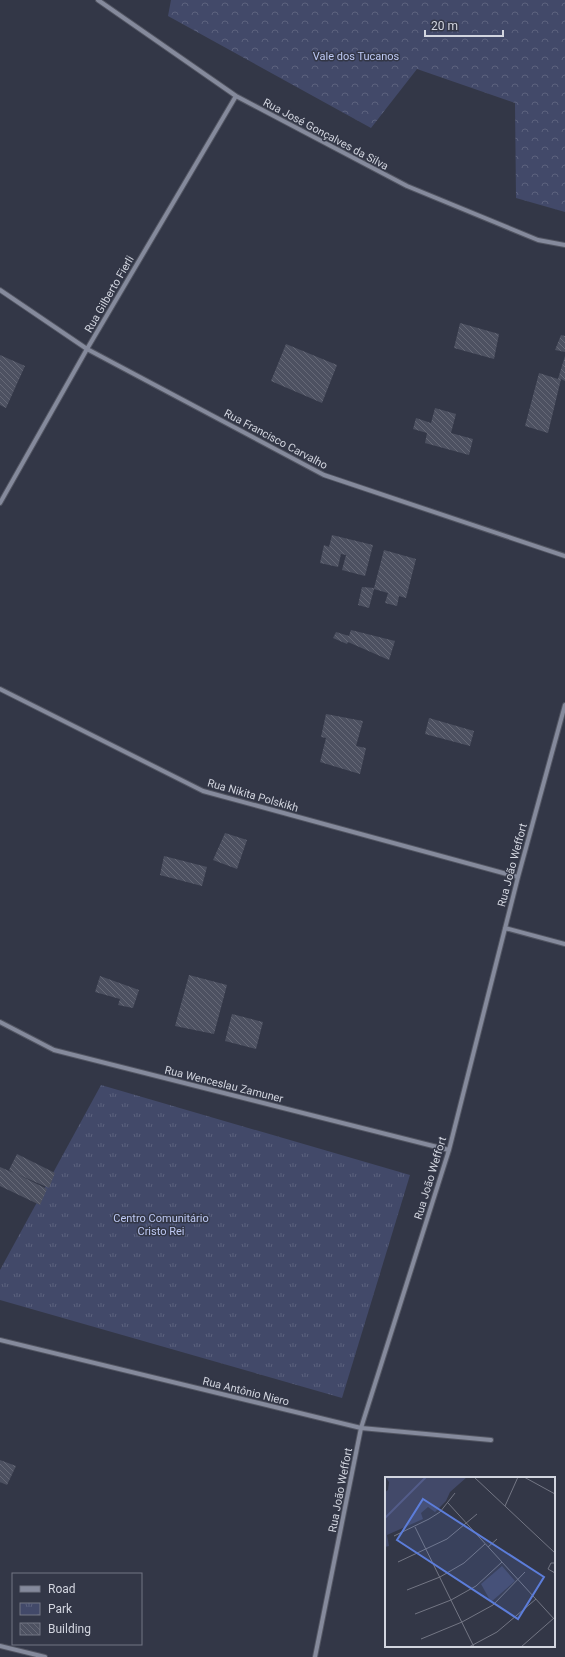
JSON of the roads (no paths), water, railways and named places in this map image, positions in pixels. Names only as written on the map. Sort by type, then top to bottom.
[{"type":"street","name":"Rua José Gonçalves da Silva","points":[[98,0],[236,96],[407,186],[538,240],[565,245]]},
{"type":"street","name":"Rua Gilberto Fierli","points":[[0,503],[87,349],[236,96]]},
{"type":"street","name":"Rua Francisco Carvalho","points":[[0,290],[87,349],[324,475],[565,556]]},
{"type":"street","name":"Rua Nikita Polskikh","points":[[0,689],[203,791],[518,877]]},
{"type":"street","name":"Rua João Weffort","points":[[315,1657],[361,1428],[449,1150],[518,877],[565,705]]},
{"type":"street","points":[[505,928],[565,944]]},
{"type":"street","name":"Rua Wenceslau Zamuner","points":[[0,1022],[54,1050],[449,1150]]},
{"type":"street","name":"Rua Antônio Niero","points":[[0,1340],[361,1428],[491,1440]]},
{"type":"street","points":[[0,1646],[45,1657]]},
{"type":"park label","name":"Vale dos Tucanos","points":[[356,56]]},
{"type":"park label","name":"Centro Comunitário Cristo Rei","points":[[161,1224]]}]
